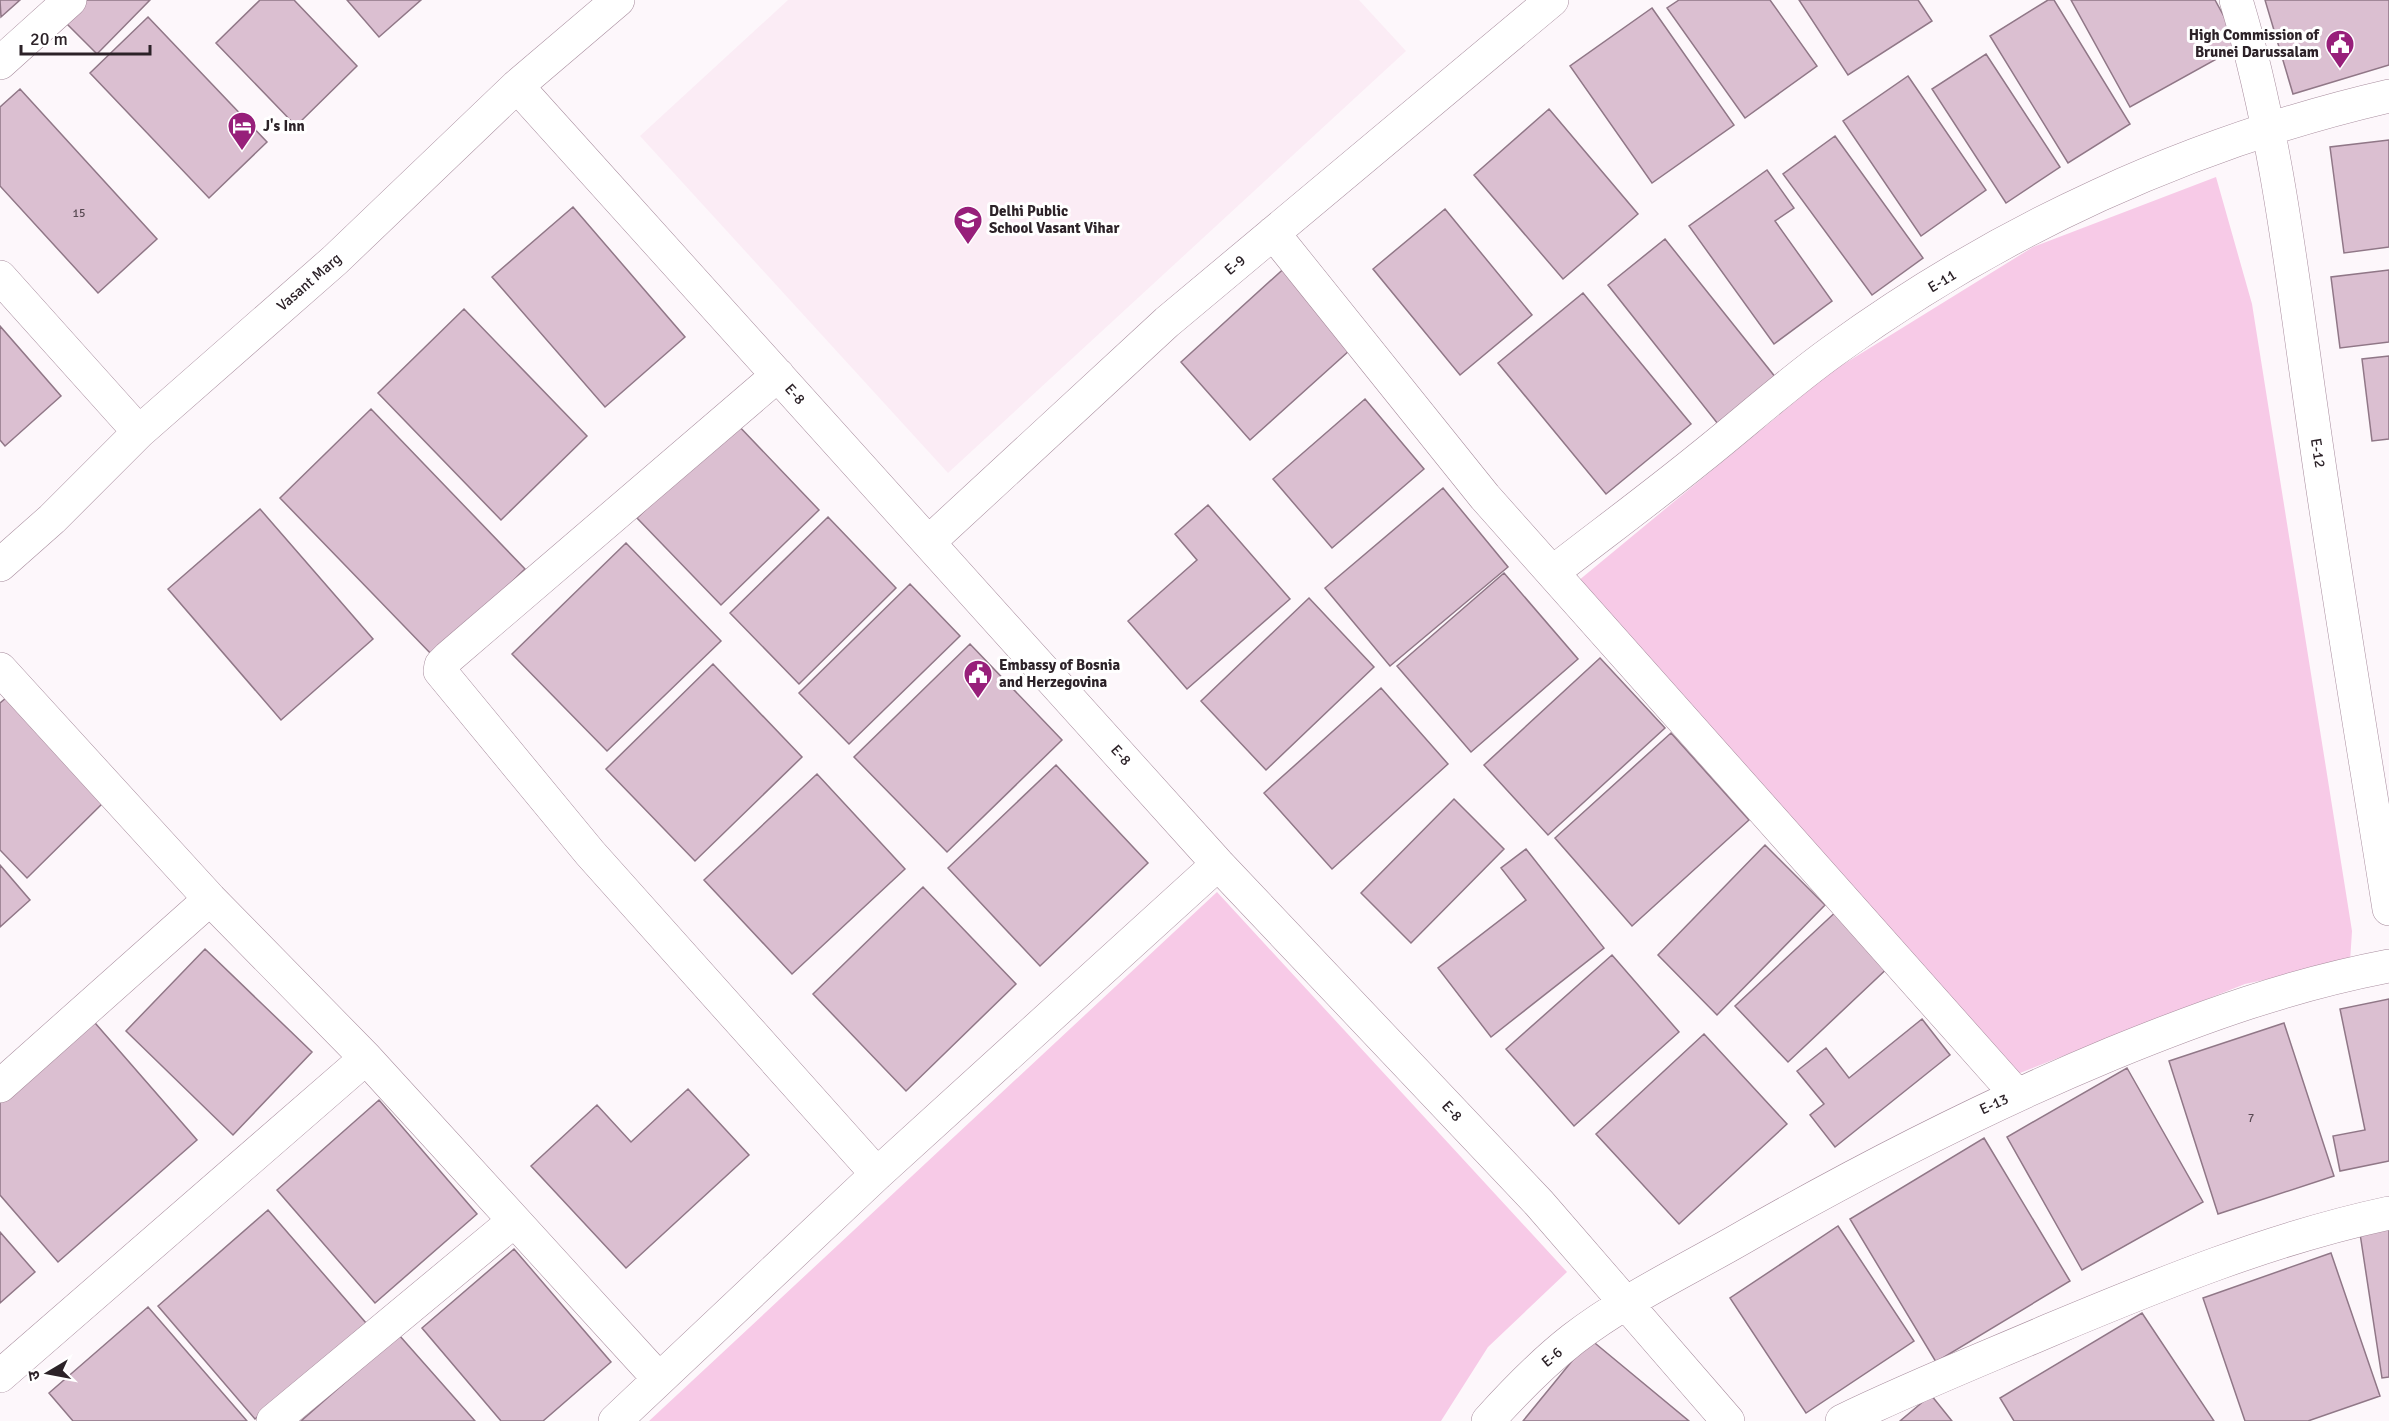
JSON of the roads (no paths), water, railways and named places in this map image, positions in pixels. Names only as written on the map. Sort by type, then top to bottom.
[{"type":"street","points":[[0,63],[70,0]]},
{"type":"street","name":"Vasant Marg","points":[[0,565],[52,519],[139,432],[335,260],[517,86],[618,0]]},
{"type":"street","name":"E-9","points":[[930,541],[1167,322],[1551,0]]},
{"type":"street","name":"E-12","points":[[2236,0],[2268,128],[2281,196],[2315,437],[2389,909]]},
{"type":"street","name":"E-8","points":[[517,86],[930,541],[1218,864],[1539,1203],[1728,1421]]},
{"type":"street","name":"E-11","points":[[1553,572],[1833,351],[1938,282],[2039,224],[2135,178],[2268,128],[2389,96]]},
{"type":"street","points":[[1273,233],[1485,497],[2016,1094]]},
{"type":"street","points":[[0,277],[139,432]]},
{"type":"street","points":[[778,375],[449,657],[441,665],[440,671],[590,853],[877,1174]]},
{"type":"street","points":[[0,669],[210,899],[366,1058],[659,1379]]},
{"type":"street","points":[[615,1421],[877,1174],[1218,864]]},
{"type":"street","points":[[0,1086],[210,899]]},
{"type":"street","name":"E-13","points":[[1627,1305],[1822,1192],[2016,1094],[2187,1023],[2252,1000],[2322,979],[2389,966]]},
{"type":"street","points":[[0,1376],[366,1058]]},
{"type":"street","points":[[1842,1421],[1900,1394],[2176,1278],[2261,1249],[2389,1213]]},
{"type":"street","points":[[273,1421],[514,1221]]},
{"type":"street","name":"E-6","points":[[1488,1421],[1523,1382],[1574,1338],[1627,1305]]},
{"type":"place","name":"High Commission of Brunei Darussalam","points":[[2340,70]]},
{"type":"place","name":"J's Inn","points":[[242,152]]},
{"type":"place","name":"Delhi Public School Vasant Vihar","points":[[968,246]]},
{"type":"place","name":"Embassy of Bosnia and Herzegovina","points":[[978,700]]}]
